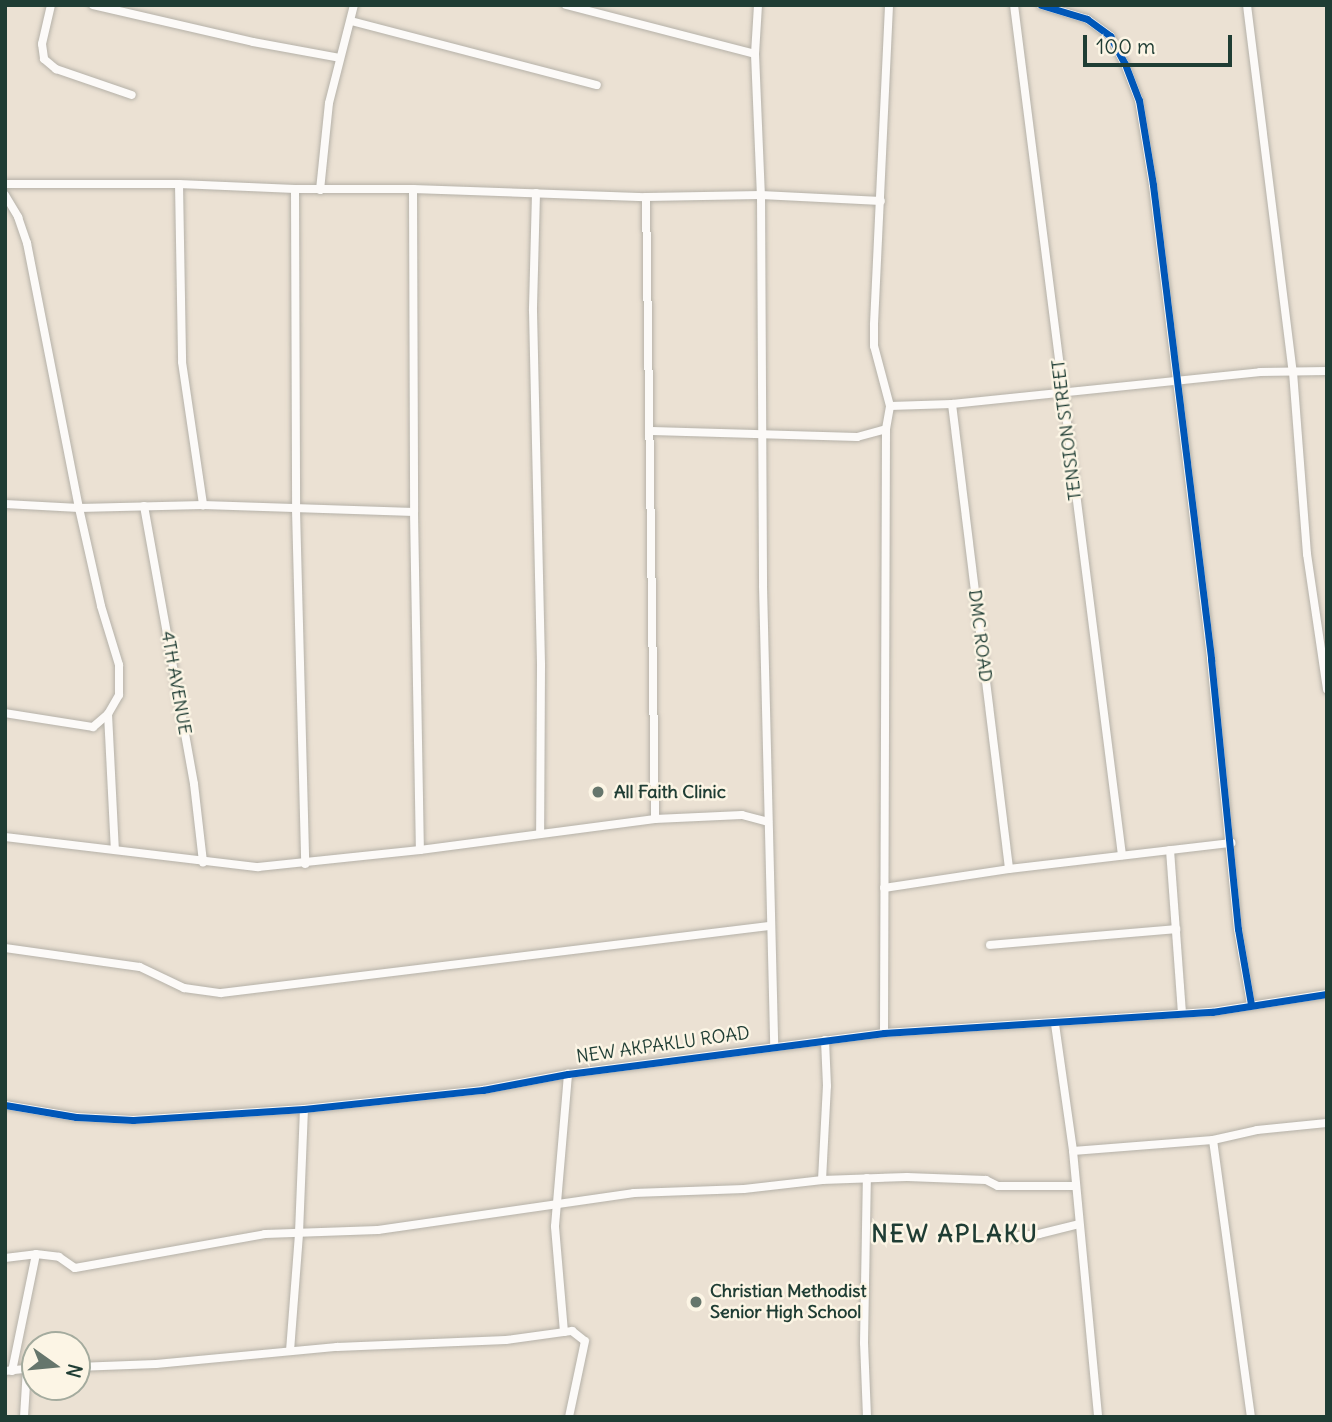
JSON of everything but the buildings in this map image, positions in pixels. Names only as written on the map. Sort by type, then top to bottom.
[{"type":"street","points":[[51,5],[42,44],[44,59],[57,69],[132,95]]},
{"type":"street","points":[[93,5],[253,43],[340,58]]},
{"type":"street","points":[[320,190],[329,103],[354,5]]},
{"type":"street","points":[[566,5],[755,54]]},
{"type":"street","points":[[758,5],[755,54],[761,195],[761,433],[769,926],[774,1046]]},
{"type":"street","points":[[884,1033],[886,429],[890,406],[874,346],[889,5]]},
{"type":"street","name":"TENSION STREET","points":[[1014,5],[1122,855]]},
{"type":"street","points":[[1041,5],[1087,19],[1110,36],[1125,64],[1139,100],[1177,381],[1231,843],[1238,929],[1251,1004]]},
{"type":"street","points":[[1247,5],[1293,372],[1307,554],[1327,690]]},
{"type":"street","points":[[351,21],[597,85]]},
{"type":"street","points":[[5,184],[179,184],[295,190],[536,192],[646,197],[761,195],[881,201]]},
{"type":"street","points":[[179,184],[182,362],[203,505]]},
{"type":"street","points":[[295,190],[296,510],[305,864]]},
{"type":"street","points":[[413,190],[414,512],[420,850]]},
{"type":"street","points":[[536,192],[533,311],[541,666],[540,833]]},
{"type":"street","points":[[5,195],[18,217],[27,243],[79,508],[101,606],[119,665],[119,695],[108,714],[93,727],[5,713]]},
{"type":"street","points":[[646,197],[652,432],[654,819]]},
{"type":"street","points":[[890,406],[952,404],[1063,390],[1260,372],[1327,371]]},
{"type":"street","name":"DMC ROAD","points":[[952,404],[1009,869]]},
{"type":"street","points":[[652,432],[857,437],[886,429]]},
{"type":"street","points":[[5,504],[79,508],[203,505],[414,512]]},
{"type":"street","name":"4TH AVENUE","points":[[144,506],[194,784],[203,862]]},
{"type":"street","points":[[108,714],[115,850]]},
{"type":"street","points":[[5,836],[258,867],[305,864],[654,819],[742,815],[768,822]]},
{"type":"street","points":[[884,888],[1009,869],[1231,843]]},
{"type":"street","points":[[1170,850],[1182,1014]]},
{"type":"street","points":[[5,948],[140,967],[184,988],[221,993],[769,926]]},
{"type":"street","points":[[990,945],[1176,929]]},
{"type":"street","name":"NEW AKPAKLU ROAD","points":[[5,1105],[76,1116],[133,1120],[304,1109],[483,1090],[568,1074],[884,1033],[1212,1012],[1327,994]]},
{"type":"street","points":[[1055,1024],[1073,1151],[1098,1417]]},
{"type":"street","points":[[822,1180],[827,1086],[825,1040]]},
{"type":"street","points":[[564,1332],[555,1226],[559,1205],[568,1074]]},
{"type":"street","points":[[290,1351],[299,1233],[304,1109]]},
{"type":"street","points":[[1073,1151],[1213,1140],[1257,1130],[1327,1123]]},
{"type":"street","points":[[1213,1140],[1251,1417]]},
{"type":"street","points":[[867,1178],[864,1343],[867,1417]]},
{"type":"street","points":[[5,1258],[36,1254],[59,1257],[75,1268],[265,1234],[427,1225],[634,1193],[744,1189],[822,1180],[972,1179],[986,1180],[998,1186],[1075,1186]]},
{"type":"street","points":[[1007,1237],[1039,1234],[1079,1224]]},
{"type":"street","points":[[9,1371],[36,1254]]},
{"type":"street","points":[[91,1366],[156,1364],[290,1351],[506,1340],[572,1331],[585,1341],[569,1417]]},
{"type":"cycle path","points":[[1041,5],[1087,19],[1110,36],[1125,64],[1139,100],[1153,185],[1211,659],[1238,929],[1251,1004]]},
{"type":"cycle path","points":[[5,1105],[76,1117],[133,1120],[304,1109],[483,1090],[568,1074],[884,1033],[1212,1012],[1327,994]]},
{"type":"place","name":"All Faith Clinic","points":[[598,792]]},
{"type":"place","name":"Christian Methodist Senior High School","points":[[696,1302]]},
{"type":"district","name":"NEW APLAKU","points":[[955,1234]]}]
